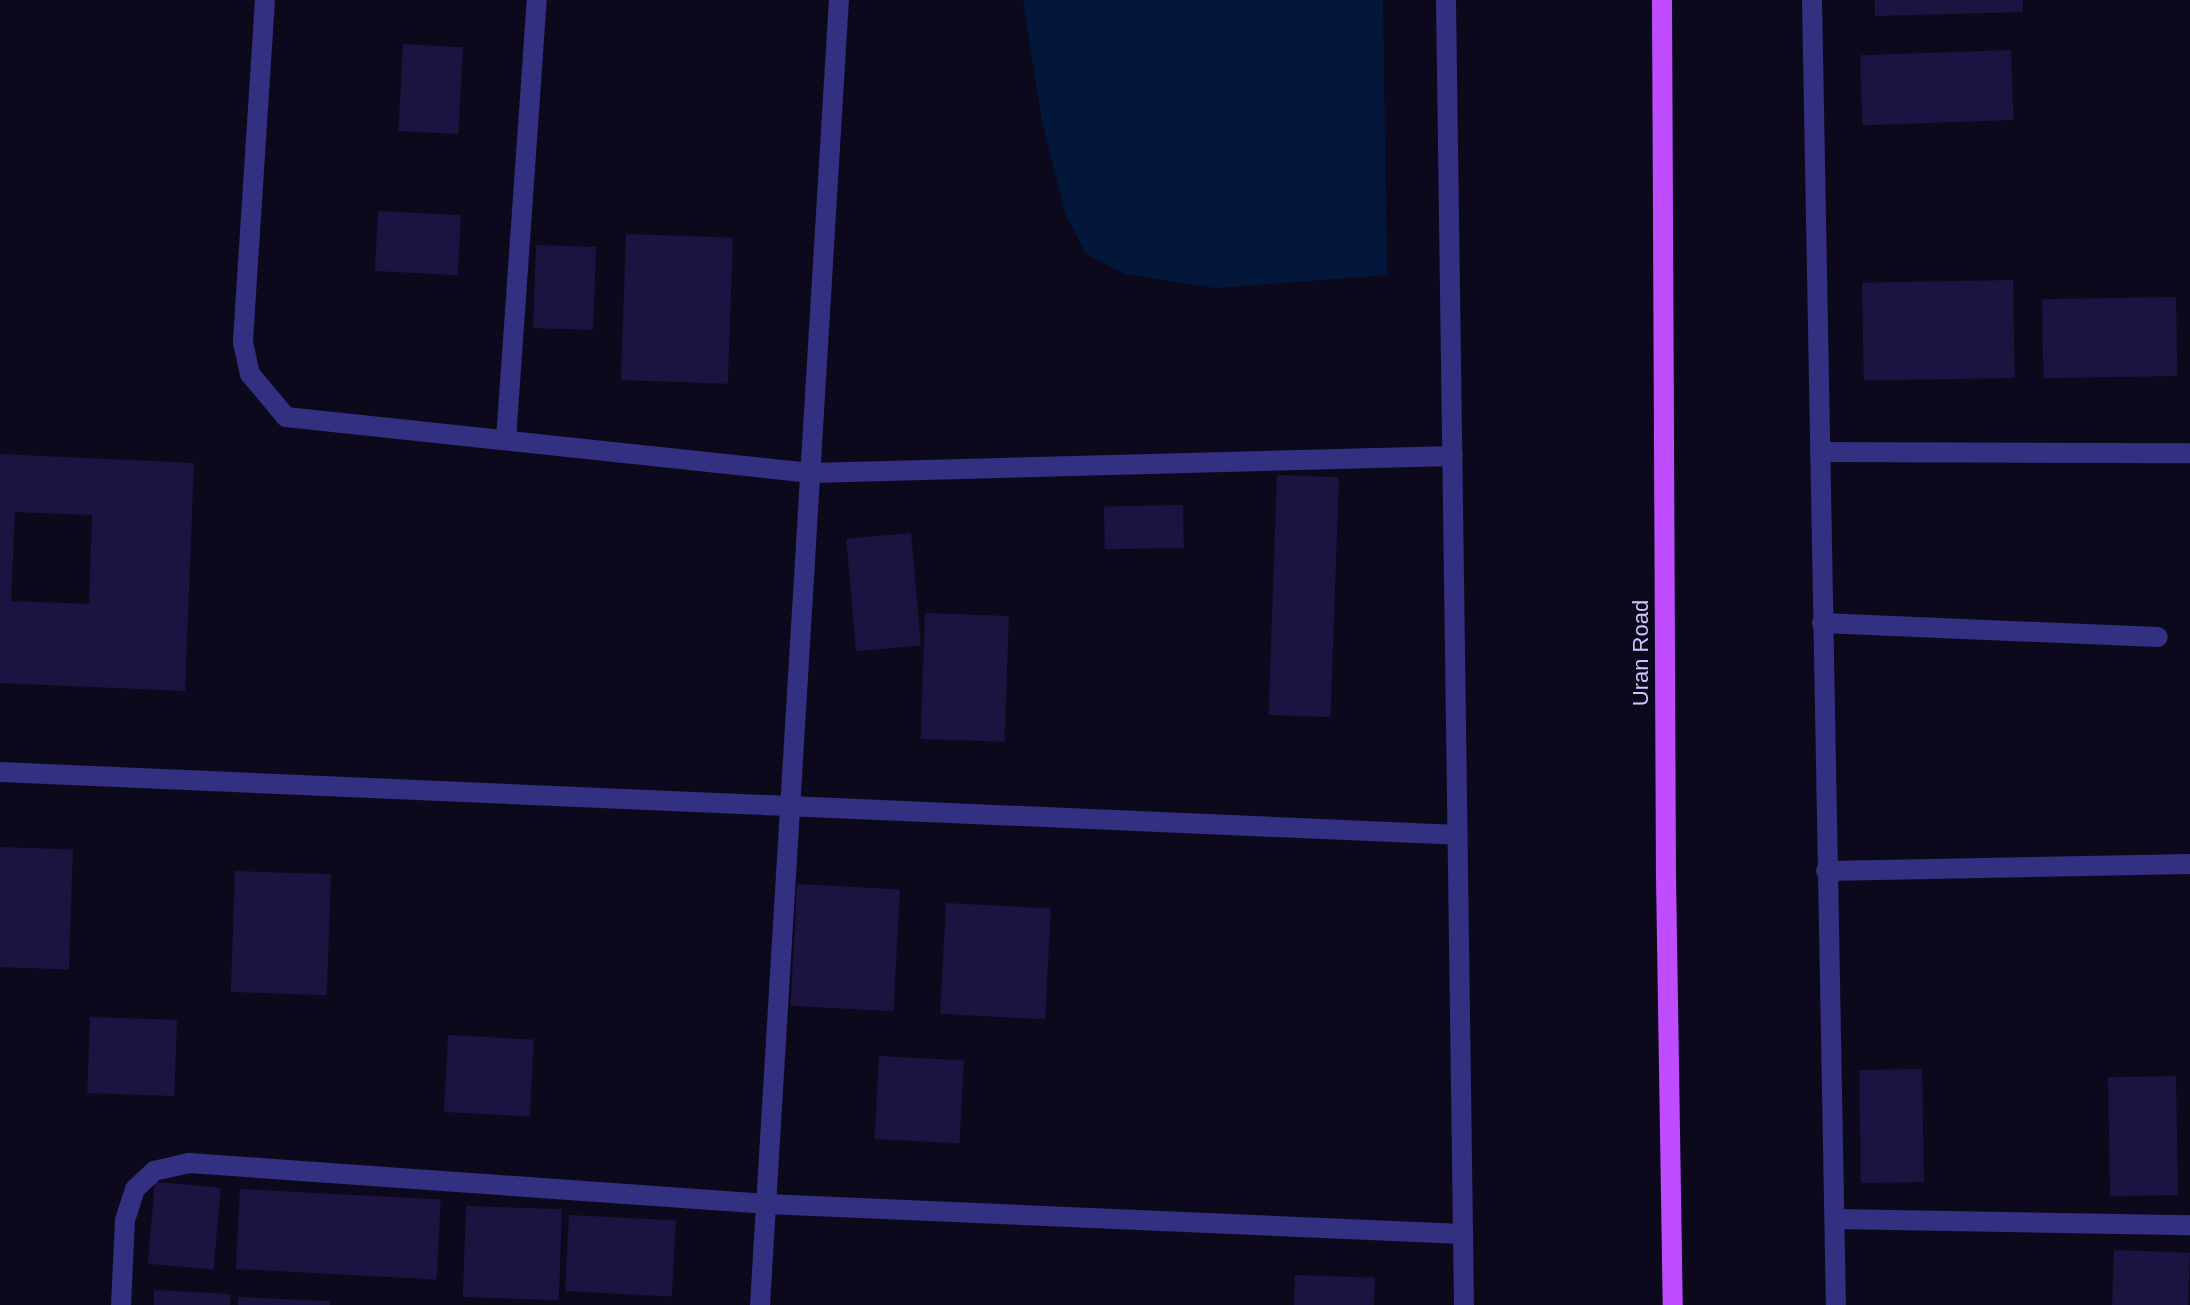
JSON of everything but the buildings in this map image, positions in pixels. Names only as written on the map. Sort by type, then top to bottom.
[{"type":"main road","name":"Uran Road","points":[[1662,0],[1666,861],[1673,1305]]},
{"type":"street","points":[[265,0],[243,342],[250,374],[286,417],[811,473],[1453,456]]},
{"type":"street","points":[[506,440],[536,0]]},
{"type":"street","points":[[760,1305],[839,0]]},
{"type":"street","points":[[1446,0],[1464,1305]]},
{"type":"street","points":[[1812,0],[1836,1305]]},
{"type":"street","points":[[1820,452],[2190,453]]},
{"type":"street","points":[[1822,623],[2158,637]]},
{"type":"street","points":[[0,772],[1458,835]]},
{"type":"street","points":[[1826,871],[2190,864]]},
{"type":"street","points":[[121,1305],[125,1220],[135,1189],[154,1171],[189,1163],[766,1204],[1463,1234]]},
{"type":"street","points":[[1835,1219],[2190,1225]]},
{"type":"water","points":[[1023,0],[1383,0],[1387,275],[1216,288],[1125,274],[1086,254],[1065,213],[1042,122]]}]
